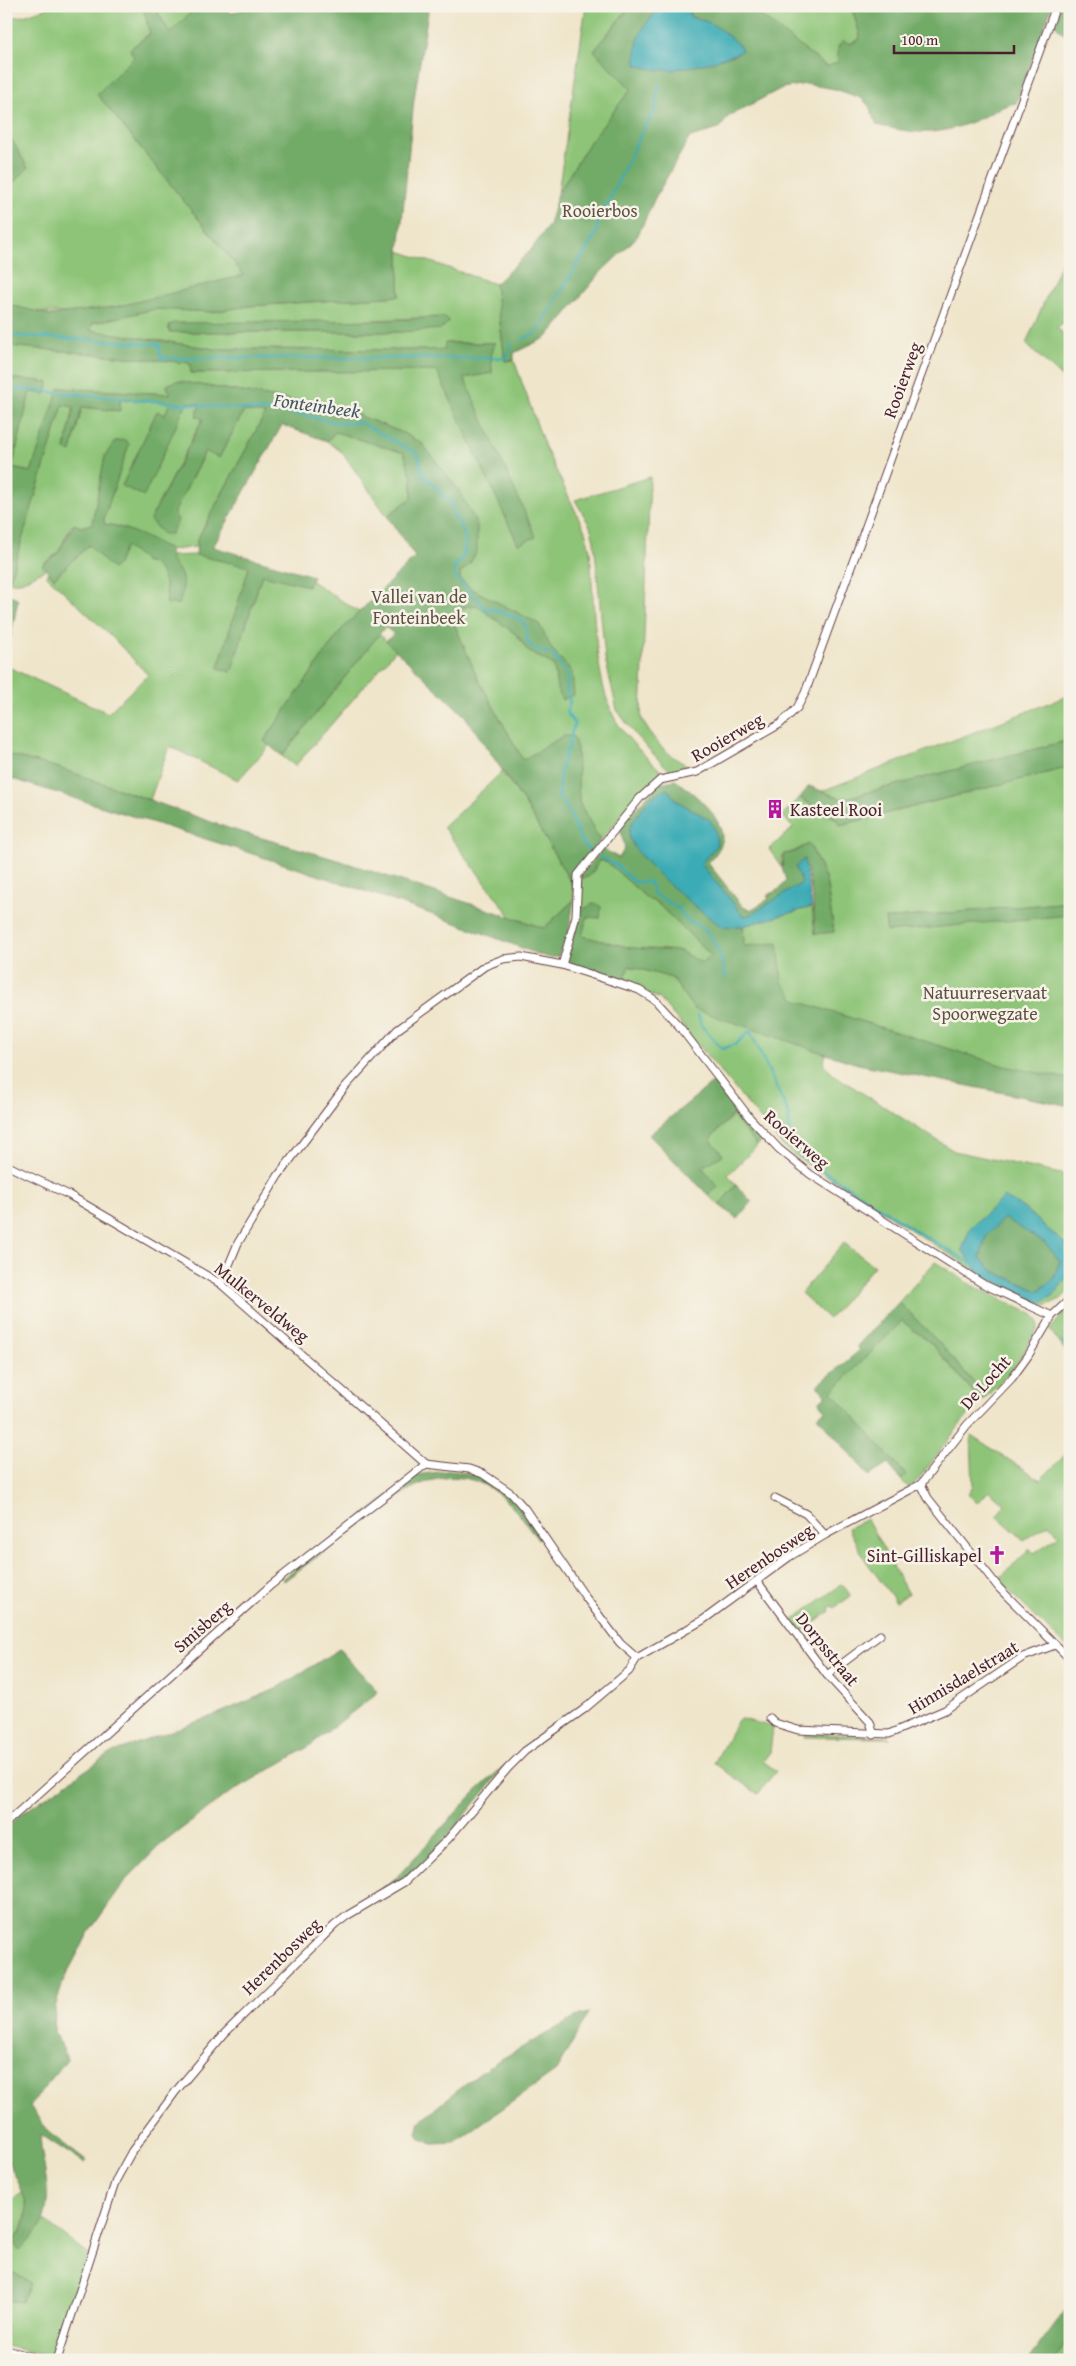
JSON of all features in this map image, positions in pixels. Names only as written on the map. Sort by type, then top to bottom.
[{"type":"street","name":"Rooierweg","points":[[1052,1316],[982,1284],[810,1174],[779,1149],[748,1117],[679,1026],[655,1000],[639,990],[562,965],[576,916],[578,875],[640,798],[660,780],[697,772],[780,724],[797,708],[805,693],[1056,6]]},
{"type":"street","points":[[221,1284],[238,1243],[278,1176],[345,1087],[397,1030],[485,966],[503,959],[521,957],[562,965]]},
{"type":"street","name":"Mulkerveldweg","points":[[6,1165],[69,1195],[221,1284],[426,1464]]},
{"type":"street","name":"De Locht","points":[[921,1484],[967,1425],[1012,1378],[1028,1356],[1052,1316],[1070,1299]]},
{"type":"street","points":[[426,1464],[469,1469],[491,1478],[511,1493],[525,1509],[615,1635],[637,1658]]},
{"type":"street","name":"Smisberg","points":[[6,1823],[271,1585],[426,1464]]},
{"type":"street","points":[[921,1484],[928,1498],[999,1588],[1070,1659]]},
{"type":"street","name":"Herenbosweg","points":[[57,2360],[116,2180],[132,2150],[176,2091],[224,2034],[328,1932],[348,1915],[404,1882],[448,1838],[508,1768],[526,1751],[584,1710],[629,1671],[637,1658],[702,1620],[789,1557],[825,1535],[921,1484]]},
{"type":"street","points":[[775,1498],[806,1514],[825,1535]]},
{"type":"street","name":"Dorpsstraat","points":[[757,1581],[827,1674],[870,1722],[874,1735]]},
{"type":"street","points":[[827,1674],[880,1635]]},
{"type":"street","name":"Hinnisdaelstraat","points":[[770,1718],[775,1723],[798,1730],[874,1735],[889,1734],[922,1722],[945,1710],[1023,1657],[1055,1645]]},
{"type":"street","points":[[6,2350],[46,2360]]},
{"type":"green space","points":[[54,6],[143,6],[150,33],[130,49],[135,57],[97,94],[244,275],[157,299],[93,311],[62,313],[32,311],[6,304],[6,192],[28,168],[6,130],[6,18],[23,16]]},
{"type":"green space","points":[[143,6],[163,6],[158,13],[170,33],[197,6],[216,6],[232,13],[252,6],[429,6],[414,99],[399,251],[399,296],[249,306],[212,312],[155,309],[93,323],[90,330],[215,349],[444,350],[445,343],[495,343],[491,356],[492,373],[464,378],[536,537],[518,544],[437,371],[191,373],[190,363],[9,346],[6,357],[6,304],[50,315],[120,306],[244,275],[97,94],[134,57],[130,49],[150,34]]},
{"type":"green space","points":[[163,6],[197,6],[170,33],[158,13]]},
{"type":"green space","points":[[586,6],[630,6],[603,39],[631,89],[590,142],[558,193]]},
{"type":"green space","name":"Rooierbos","points":[[630,6],[663,6],[648,20],[708,63],[736,55],[705,21],[690,16],[689,10],[682,6],[748,6],[827,67],[838,62],[838,47],[843,41],[850,44],[859,40],[860,35],[852,8],[855,6],[1052,6],[1016,103],[1002,107],[967,124],[942,131],[930,132],[905,131],[877,125],[869,106],[861,98],[835,89],[806,84],[782,88],[729,116],[719,129],[690,137],[655,198],[637,237],[601,272],[547,337],[514,353],[514,360],[505,361],[495,284],[531,250],[549,225],[558,193],[590,142],[631,89],[594,51]]},
{"type":"green space","points":[[748,6],[855,6],[852,9],[860,35],[859,40],[838,47],[840,57],[838,62],[827,67]]},
{"type":"green space","points":[[1060,6],[1070,6],[1070,40],[1054,24]]},
{"type":"green space","points":[[6,130],[28,168],[6,192]]},
{"type":"green space","points":[[1070,242],[1070,318],[1057,327],[1065,336],[1070,332],[1070,385],[1026,344]]},
{"type":"green space","points":[[399,251],[495,284],[505,361],[514,360],[545,447],[585,531],[590,550],[601,676],[612,713],[621,729],[661,771],[661,776],[635,799],[600,841],[579,802],[577,748],[563,736],[523,760],[478,679],[453,621],[459,608],[476,605],[517,635],[528,651],[554,665],[557,689],[572,672],[551,648],[539,624],[472,589],[460,579],[460,573],[469,565],[460,492],[422,443],[403,433],[343,409],[177,381],[167,385],[170,394],[60,388],[31,472],[12,468],[30,392],[48,382],[6,378],[8,346],[190,363],[191,373],[437,371],[518,543],[535,537],[464,378],[492,373],[491,356],[494,343],[446,343],[444,350],[215,349],[89,330],[92,323],[155,309],[212,312],[249,306],[399,296]],"holes":[[[442,317],[401,332],[169,332],[168,329]]]},
{"type":"green space","points":[[442,317],[448,319],[448,323],[441,329],[401,332],[169,332],[169,325],[174,323],[391,320]]},
{"type":"green space","name":"Vallei van de Fonteinbeek","points":[[6,378],[49,382],[46,394],[30,392],[12,468],[31,472],[59,388],[170,394],[167,385],[177,381],[343,409],[403,433],[422,444],[460,492],[477,525],[477,551],[469,565],[460,573],[460,579],[472,589],[539,624],[551,648],[572,672],[574,695],[562,700],[557,689],[554,665],[528,651],[517,635],[476,605],[459,608],[453,621],[478,679],[523,760],[563,736],[573,736],[577,748],[579,802],[600,841],[577,873],[573,886],[524,802],[465,716],[386,641],[394,634],[385,627],[282,756],[264,741],[341,630],[415,557],[387,516],[412,498],[412,478],[404,453],[336,432],[327,441],[282,425],[213,547],[313,576],[308,586],[262,575],[231,672],[218,668],[249,567],[196,555],[197,540],[265,414],[244,411],[219,458],[205,451],[174,513],[178,520],[171,534],[163,534],[150,520],[203,419],[196,416],[200,404],[187,402],[144,496],[122,486],[157,411],[165,415],[170,402],[120,400],[120,411],[82,407],[71,452],[65,450],[74,407],[63,405],[9,582],[6,581]]},
{"type":"green space","points":[[120,400],[170,402],[165,415],[157,412],[122,486],[187,402],[200,404],[203,418],[150,520],[163,534],[206,450],[219,458],[244,411],[265,414],[197,540],[197,547],[169,549],[161,547],[131,531],[114,525],[104,524],[104,518],[129,444],[105,456],[92,524],[81,527],[71,526],[58,553],[43,564],[46,569],[21,582],[9,582],[63,405],[74,407],[65,449],[71,451],[82,407],[119,411]]},
{"type":"green space","points":[[336,432],[404,453],[412,478],[412,498],[387,516],[342,452],[327,441]]},
{"type":"green space","points":[[125,440],[129,444],[104,518],[104,524],[146,537],[170,549],[172,562],[179,571],[183,582],[179,604],[167,604],[165,583],[160,571],[151,563],[144,561],[140,556],[125,547],[118,564],[112,569],[89,545],[54,578],[42,565],[58,553],[74,524],[81,527],[92,524],[105,456],[115,441]]},
{"type":"green space","points":[[650,477],[641,717],[649,732],[660,746],[689,766],[674,773],[636,736],[617,710],[605,658],[594,540],[590,526],[575,500]]},
{"type":"green space","points":[[89,545],[118,564],[125,547],[140,556],[144,561],[151,563],[160,571],[163,577],[167,603],[179,604],[181,592],[180,576],[170,561],[170,556],[196,555],[250,566],[219,668],[231,672],[262,574],[307,585],[310,580],[359,612],[341,630],[264,741],[269,746],[238,780],[169,746],[150,800],[59,768],[6,754],[6,666],[108,713],[148,675],[113,638],[46,575],[49,572],[54,578]]},
{"type":"green space","points":[[6,592],[18,600],[6,660]]},
{"type":"green space","points":[[379,634],[396,650],[295,766],[282,756]]},
{"type":"green space","points":[[1070,695],[1070,740],[842,799],[822,791]]},
{"type":"green space","points":[[1070,740],[1070,767],[840,825],[835,818],[800,798],[809,786],[842,799]]},
{"type":"green space","points":[[6,754],[59,768],[231,829],[341,861],[544,928],[574,900],[568,936],[558,956],[551,958],[540,955],[342,883],[6,777]]},
{"type":"green space","name":"Natuurreservaat Spoorwegzate","points":[[1070,767],[1070,902],[885,919],[886,927],[1070,910],[1070,1105],[771,1035],[826,1054],[823,1064],[834,1075],[954,1151],[1070,1176],[1070,1248],[1022,1207],[1053,1296],[1070,1273],[1070,1290],[1061,1299],[1045,1306],[999,1286],[791,1153],[781,1144],[660,999],[624,982],[628,966],[672,978],[694,1009],[744,942],[743,926],[812,907],[815,934],[834,932],[826,880],[809,844],[782,857],[782,868],[769,849],[793,828],[782,815],[800,798],[835,818],[841,825]]},
{"type":"green space","points":[[502,772],[524,802],[573,886],[574,900],[544,928],[511,917],[443,827]]},
{"type":"green space","points":[[675,780],[700,800],[715,818],[722,837],[720,847],[708,863],[743,907],[750,910],[769,899],[767,896],[781,888],[786,880],[782,868],[784,854],[795,852],[808,844],[811,847],[826,880],[834,932],[815,934],[813,901],[807,868],[795,867],[802,883],[750,915],[744,916],[701,864],[701,815],[677,801],[667,789],[722,927],[743,926],[744,946],[778,943],[782,982],[797,1001],[1004,1066],[1070,1079],[1070,1106],[858,1064],[694,1009],[672,978],[629,966],[624,982],[571,965],[568,959],[578,912],[595,903],[601,907],[600,918],[587,917],[582,936],[631,948],[680,951],[702,963],[711,955],[657,903],[648,899],[608,863],[600,860],[588,877],[582,878],[581,874],[603,849],[619,858],[625,848],[621,832],[622,823],[660,783]]},
{"type":"green space","points":[[600,860],[608,863],[648,899],[657,903],[711,955],[702,964],[680,951],[631,948],[581,936],[587,917],[578,912],[581,874],[593,872]]},
{"type":"green space","points":[[1070,902],[1070,915],[887,932],[885,919]]},
{"type":"green space","points":[[716,1080],[763,1139],[757,1146],[732,1115],[710,1139],[723,1155],[702,1167],[718,1187],[708,1195],[649,1135]]},
{"type":"green space","points":[[733,1115],[757,1146],[728,1175],[736,1185],[719,1205],[708,1195],[718,1187],[702,1167],[722,1155],[710,1139]]},
{"type":"green space","points":[[736,1185],[752,1202],[738,1219],[719,1205]]},
{"type":"green space","points":[[1004,1217],[1045,1243],[1060,1261],[1053,1280],[1038,1291],[993,1271],[980,1258],[986,1237]]},
{"type":"green space","points":[[844,1243],[874,1266],[829,1319],[801,1293]]},
{"type":"green space","points":[[935,1262],[973,1286],[1031,1313],[1038,1322],[1038,1328],[1016,1365],[986,1397],[944,1348],[899,1302]]},
{"type":"green space","points":[[899,1302],[944,1348],[986,1397],[981,1401],[932,1344],[902,1321],[832,1392],[906,1475],[901,1480],[888,1464],[869,1476],[817,1416],[826,1411],[819,1402],[826,1395],[817,1386],[860,1350],[857,1346]]},
{"type":"green space","points":[[1070,1305],[1070,1357],[1050,1330]]},
{"type":"green space","points":[[902,1321],[932,1344],[981,1401],[965,1418],[918,1480],[909,1488],[901,1480],[906,1475],[831,1392]]},
{"type":"green space","points":[[971,1435],[1040,1480],[1070,1450],[1070,1651],[998,1580],[1030,1549],[1034,1553],[1059,1536],[1049,1524],[1024,1540],[997,1516],[1005,1504],[989,1491],[977,1503],[968,1493],[973,1487]]},
{"type":"green space","points":[[447,1471],[480,1477],[492,1483],[514,1500],[542,1538],[538,1540],[512,1507],[498,1494],[484,1485],[467,1479],[449,1477],[430,1481],[408,1490],[284,1581],[282,1579],[415,1475]]},
{"type":"green space","points":[[867,1519],[908,1594],[896,1602],[866,1561],[848,1528]]},
{"type":"green space","points":[[842,1584],[851,1596],[834,1608],[832,1606],[829,1608],[830,1611],[799,1634],[790,1622]]},
{"type":"green space","points":[[339,1649],[378,1692],[308,1747],[223,1797],[158,1847],[125,1881],[89,1932],[64,1979],[55,2008],[54,2033],[67,2059],[30,2106],[48,2132],[86,2161],[84,2163],[40,2134],[47,2205],[40,2227],[20,2251],[12,2242],[21,2232],[27,2211],[22,2190],[6,2158],[6,1828],[20,1815],[111,1753],[215,1715],[276,1689]]},
{"type":"green space","points":[[741,1719],[773,1727],[770,1752],[763,1761],[776,1771],[758,1794],[714,1763],[738,1720]]},
{"type":"green space","points":[[805,1733],[889,1737],[890,1738],[804,1737]]},
{"type":"green space","points":[[505,1765],[430,1855],[390,1888],[370,1897],[397,1877],[474,1793]]},
{"type":"green space","points":[[589,2013],[556,2071],[455,2142],[433,2143],[420,2139],[417,2133],[420,2121],[465,2084],[496,2062],[580,2015]]},
{"type":"green space","points":[[24,2192],[26,2214],[19,2235],[40,2226],[43,2220],[88,2254],[57,2350],[49,2356],[6,2346],[6,2300],[22,2302],[30,2283],[6,2268],[6,2203]]},
{"type":"green space","points":[[6,2268],[30,2283],[22,2302],[6,2300]]},
{"type":"green space","points":[[1070,2304],[1070,2338],[1054,2360],[1028,2360]]},
{"type":"green space","points":[[1070,2338],[1070,2360],[1054,2360]]},
{"type":"water","points":[[663,6],[682,6],[689,10],[690,16],[710,23],[729,36],[741,47],[741,52],[708,63],[672,70],[657,70],[636,65],[637,46],[641,32]]},
{"type":"water","points":[[667,789],[677,801],[710,820],[715,830],[717,845],[701,864],[744,916],[750,915],[802,883],[795,867],[804,859],[812,907],[743,926],[722,927],[699,910],[641,856],[632,844],[629,834],[632,822],[644,805],[654,795]]},
{"type":"water","points":[[1004,1197],[1022,1207],[1070,1248],[1070,1273],[1053,1296],[1041,1303],[980,1274],[962,1250],[970,1228]],"holes":[[[1004,1218],[1045,1243],[1060,1261],[1053,1280],[1038,1291],[993,1271],[980,1258],[986,1237]]]},
{"type":"waterway","points":[[523,339],[537,332],[597,232],[597,225],[645,126],[655,112],[659,84]]},
{"type":"waterway","points":[[6,335],[159,344],[161,358],[507,358],[511,343]]},
{"type":"waterway","name":"Fonteinbeek","points":[[6,388],[298,414],[345,423],[359,422],[418,454],[423,475],[451,503],[454,516],[465,535],[465,550],[461,560],[454,566],[455,577],[489,612],[493,609],[522,620],[527,630],[527,642],[536,650],[553,654],[568,676],[569,680],[566,684],[570,704],[566,712],[575,724],[559,778],[560,794],[558,796],[589,850]]},
{"type":"waterway","name":"Fonteinbeek","points":[[600,857],[616,865],[634,882],[650,882],[653,893],[679,909],[687,921],[703,929],[709,935],[718,951],[726,978]]},
{"type":"waterway","points":[[698,1015],[702,1026],[722,1049],[736,1044],[750,1031],[789,1114],[789,1136],[792,1146],[805,1159],[913,1229],[977,1267]]},
{"type":"waterway","points":[[1062,1342],[1070,1354]]},
{"type":"place","name":"Kasteel Rooi","points":[[775,809]]},
{"type":"place","name":"Sint-Gilliskapel","points":[[997,1555]]}]
